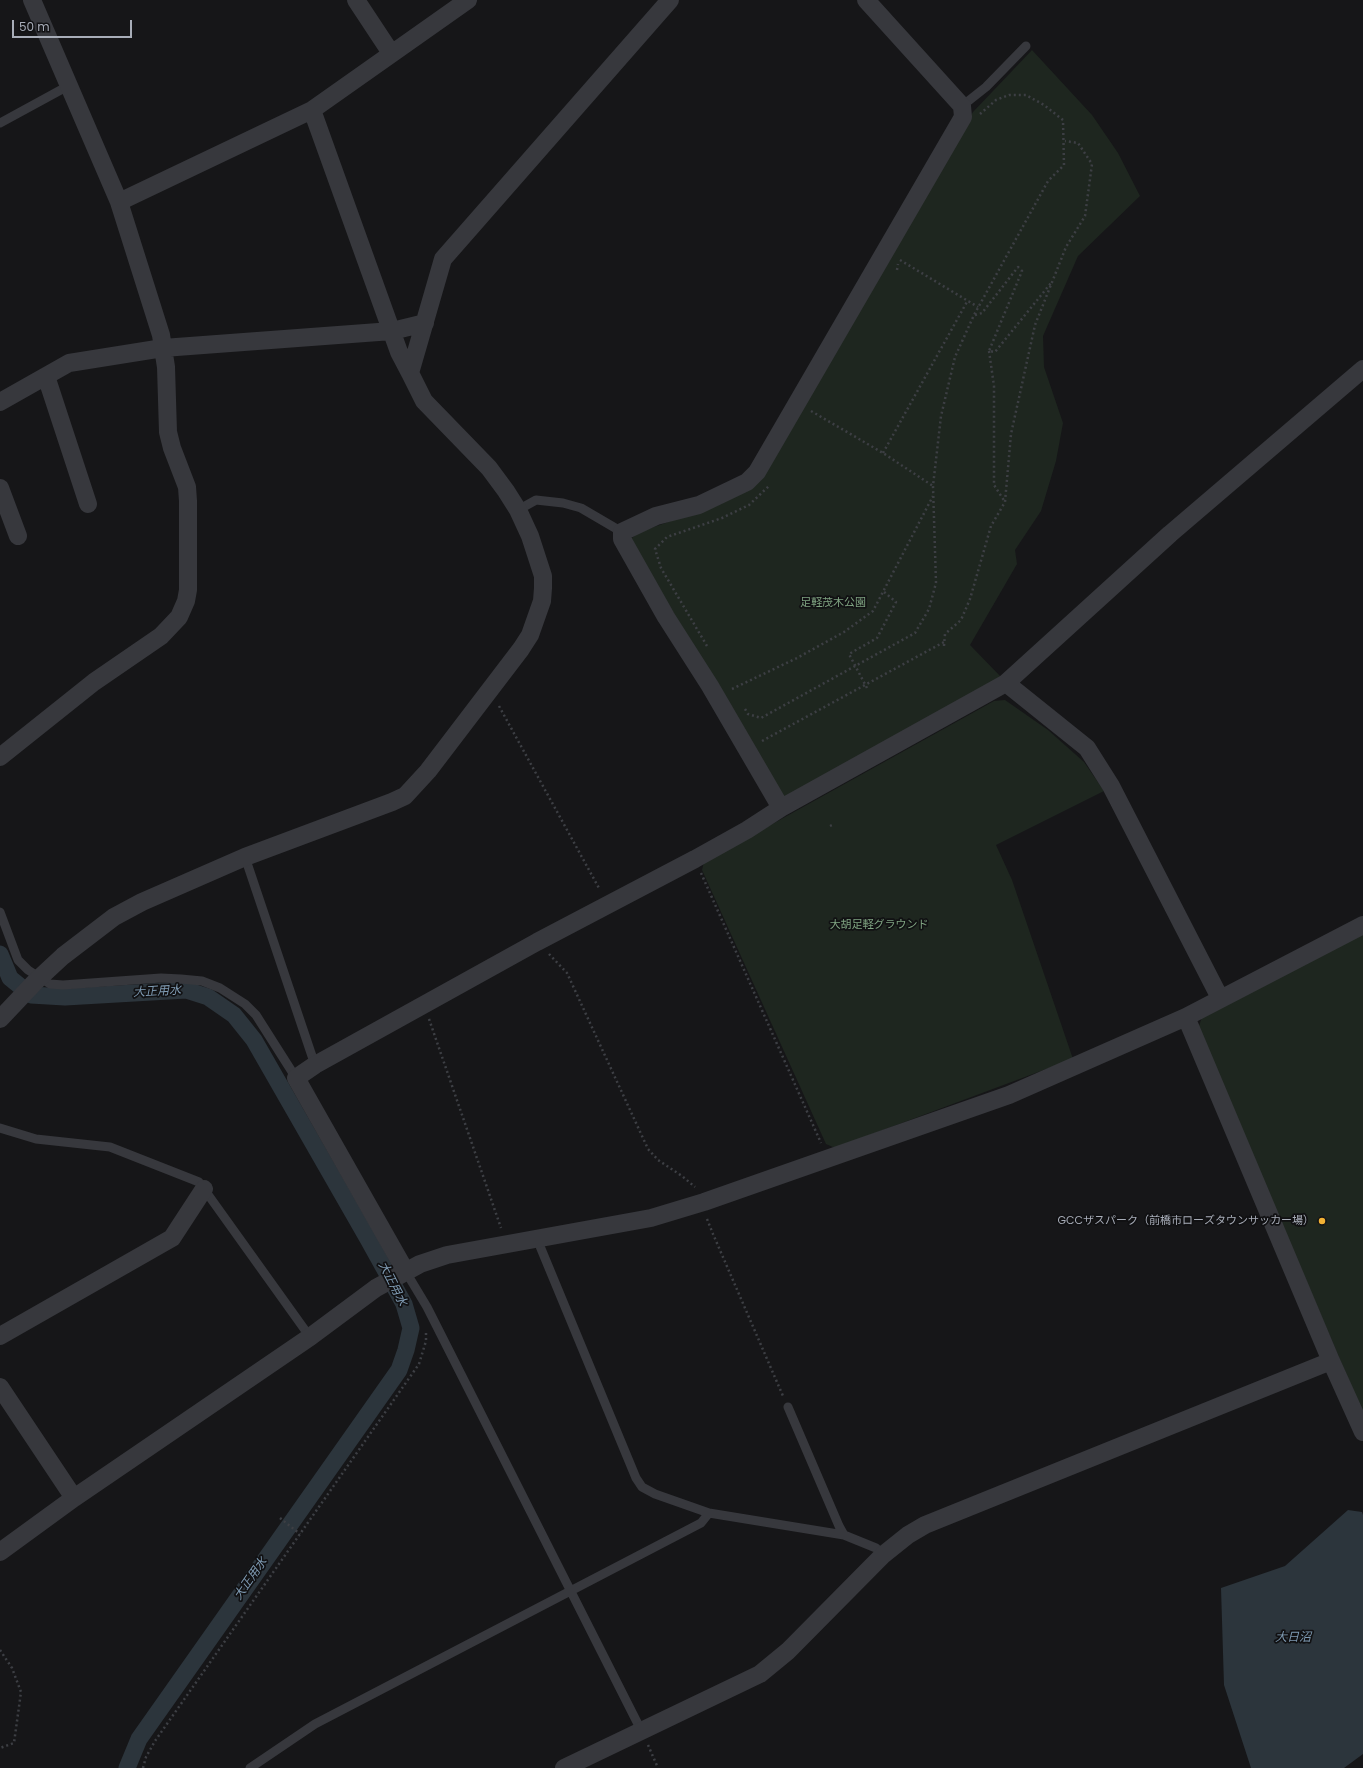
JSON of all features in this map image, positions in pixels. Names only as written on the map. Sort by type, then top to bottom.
[{"type":"street","points":[[0,757],[88,687],[161,636],[183,610],[188,590],[187,487],[172,448],[168,432],[166,367],[161,335],[119,202],[32,0]]},
{"type":"street","points":[[356,0],[391,53]]},
{"type":"street","points":[[119,202],[312,110],[468,0]]},
{"type":"street","points":[[410,373],[443,259],[670,0]]},
{"type":"street","points":[[781,808],[710,686],[666,617],[622,539],[622,532],[656,516],[699,505],[747,482],[757,472],[963,117],[962,106],[866,0]]},
{"type":"street","points":[[0,1019],[37,980],[63,956],[114,917],[142,902],[245,857],[405,796],[428,771],[530,634],[542,601],[543,576],[533,544],[518,510],[488,468],[424,401],[399,352],[312,110]]},
{"type":"street","points":[[0,402],[69,363],[163,348],[392,332],[425,323]]},
{"type":"street","points":[[403,1273],[296,1078],[315,1065],[537,942],[695,859],[749,835],[781,808],[1006,683],[1170,534],[1363,369]]},
{"type":"street","points":[[46,376],[88,504]]},
{"type":"street","points":[[0,488],[18,536]]},
{"type":"street","points":[[1006,683],[1087,748],[1111,786],[1220,998]]},
{"type":"street","points":[[0,1552],[74,1498],[310,1337],[376,1288],[433,1259],[506,1244],[651,1218],[704,1202],[1009,1095],[1186,1017],[1363,925]]},
{"type":"street","points":[[1186,1017],[1331,1361],[1363,1432]]},
{"type":"street","points":[[0,1336],[172,1238],[204,1189]]},
{"type":"street","points":[[564,1768],[642,1732],[760,1674],[788,1651],[882,1555],[908,1535],[946,1515],[1331,1361]]},
{"type":"street","points":[[0,1387],[74,1498]]},
{"type":"lane","points":[[962,106],[986,87],[1026,46]]},
{"type":"lane","points":[[0,123],[68,86]]},
{"type":"lane","points":[[518,510],[536,500],[563,503],[581,508],[622,532]]},
{"type":"lane","points":[[245,857],[315,1065]]},
{"type":"lane","points":[[0,912],[18,960],[37,980],[50,984],[63,985],[161,978],[202,981],[235,996],[256,1015],[296,1078]]},
{"type":"lane","points":[[0,1128],[36,1139],[110,1147],[199,1182],[310,1337]]},
{"type":"lane","points":[[537,1239],[636,1478],[642,1487],[655,1494],[709,1513],[844,1535],[876,1548],[882,1555]]},
{"type":"lane","points":[[403,1273],[427,1307],[642,1732]]},
{"type":"lane","points":[[788,1407],[838,1526],[844,1535]]},
{"type":"lane","points":[[250,1768],[315,1724],[701,1523],[709,1513]]},
{"type":"path","points":[[744,708],[748,714],[761,718],[915,633],[929,609],[936,583],[933,486],[941,416],[955,357],[974,315],[1048,181],[1064,165],[1063,120],[1044,105],[1026,95],[1009,95],[998,99],[978,116]]},
{"type":"path","points":[[944,646],[945,634],[961,620],[970,599],[991,526],[1005,502],[1010,434],[1035,325],[1066,247],[1085,216],[1092,164],[1078,143],[1064,141]]},
{"type":"path","points":[[896,270],[904,253]]},
{"type":"path","points":[[900,260],[979,307]]},
{"type":"path","points":[[974,315],[982,313],[1018,267],[1022,270],[989,351],[994,386],[994,485],[1005,502]]},
{"type":"path","points":[[989,351],[995,352],[1053,281]]},
{"type":"path","points":[[883,454],[968,300]]},
{"type":"path","points":[[807,418],[813,408]]},
{"type":"path","points":[[811,411],[933,486]]},
{"type":"path","points":[[709,650],[660,568],[655,548],[667,537],[722,518],[748,505],[767,489],[771,482]]},
{"type":"path","points":[[732,689],[797,658],[844,632],[873,611],[934,494]]},
{"type":"path","points":[[867,688],[849,654],[877,638],[896,602],[883,591]]},
{"type":"path","points":[[764,745],[762,740],[944,642]]},
{"type":"path","points":[[729,684],[736,695]]},
{"type":"path","points":[[489,691],[590,873],[609,904]]},
{"type":"path","points":[[830,826],[834,824]]},
{"type":"path","points":[[695,859],[828,1158]]},
{"type":"path","points":[[537,942],[567,973],[648,1149],[658,1160],[682,1176],[701,1192],[713,1234],[788,1407]]},
{"type":"path","points":[[425,1005],[506,1244]]},
{"type":"path","points":[[143,1768],[146,1757],[156,1741],[419,1364],[426,1342],[427,1307]]},
{"type":"path","points":[[280,1518],[300,1533]]},
{"type":"path","points":[[0,1650],[12,1668],[21,1692],[14,1743],[0,1748]]},
{"type":"path","points":[[642,1732],[658,1768]]},
{"type":"green space","name":"足軽茂木公園","points":[[1032,50],[1092,115],[1118,153],[1140,196],[1078,256],[1043,336],[1044,367],[1063,423],[1056,461],[1041,511],[1015,550],[1017,564],[970,645],[1002,678],[781,801],[631,539],[637,533],[705,509],[763,475],[973,112]]},
{"type":"green space","name":"大胡足軽グラウンド","points":[[1005,700],[1048,730],[1084,762],[1104,791],[996,845],[1012,880],[1073,1059],[835,1148],[826,1144],[702,870],[704,862],[994,701]]},
{"type":"green space","name":"GCCザスパーク（前橋市ローズタウンサッカー場）","points":[[1363,934],[1363,1413],[1198,1029],[1202,1017]]},
{"type":"water","name":"大日沼","points":[[1348,1510],[1362,1512],[1363,1515],[1363,1754],[1344,1768],[1251,1768],[1224,1685],[1221,1588],[1285,1566]]},
{"type":"waterway","name":"大正用水","points":[[0,954],[10,978],[31,995],[65,997],[186,990],[208,997],[234,1015],[254,1040],[368,1239],[404,1304],[411,1328],[406,1350],[399,1370],[139,1739],[127,1768]]},
{"type":"place","name":"GCCザスパーク（前橋市ローズタウンサッカー場）","points":[[1322,1221]]}]
